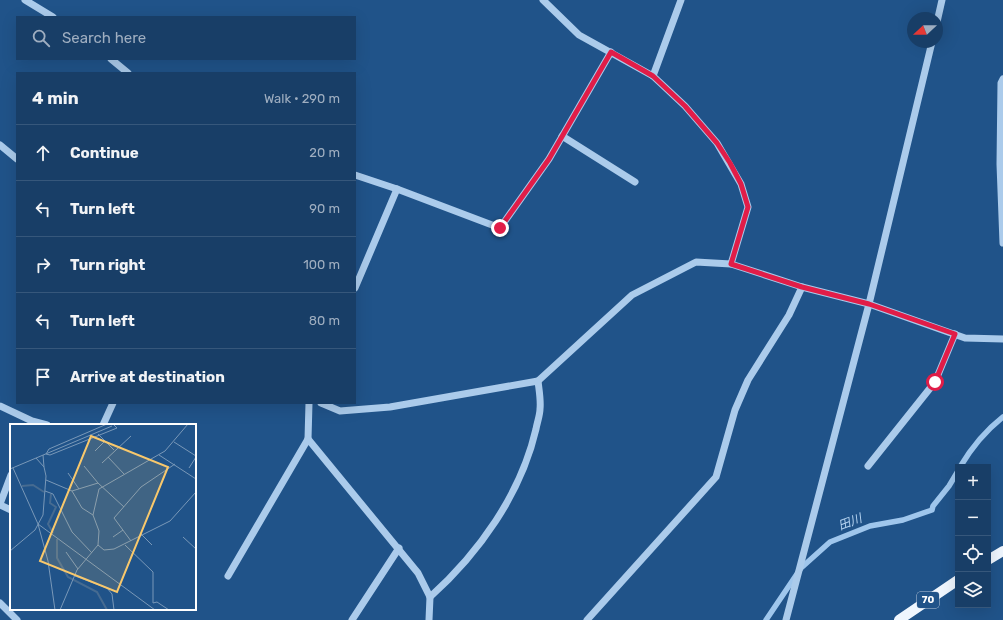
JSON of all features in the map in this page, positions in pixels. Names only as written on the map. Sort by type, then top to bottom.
[{"type":"main road","points":[[991,558],[1003,551]]},
{"type":"main road","name":"70","points":[[899,620],[955,582]]},
{"type":"street","points":[[26,0],[51,16]]},
{"type":"street","points":[[543,0],[579,35],[653,76],[685,106],[717,143],[741,184],[748,207],[731,264]]},
{"type":"street","points":[[653,76],[681,0]]},
{"type":"street","points":[[939,12],[942,0]]},
{"type":"street","points":[[786,620],[869,304],[931,48]]},
{"type":"street","points":[[356,175],[397,189],[500,228],[549,159],[611,52]]},
{"type":"street","points":[[112,60],[127,72]]},
{"type":"street","points":[[1003,79],[1001,83],[1000,164],[1003,243]]},
{"type":"street","points":[[562,136],[635,182]]},
{"type":"street","points":[[0,145],[16,158]]},
{"type":"street","points":[[356,286],[397,189]]},
{"type":"street","points":[[323,404],[340,411],[390,407],[538,381],[632,295],[696,262],[731,264],[802,287],[869,304],[965,338],[1003,339]]},
{"type":"street","points":[[587,620],[716,477],[735,410],[746,386],[790,315],[802,287]]},
{"type":"street","points":[[868,466],[935,382],[955,334]]},
{"type":"street","points":[[430,597],[451,578],[482,540],[505,505],[521,476],[532,444],[540,409],[538,381]]},
{"type":"street","points":[[103,424],[113,404]]},
{"type":"street","points":[[228,576],[308,439],[309,404]]},
{"type":"street","points":[[0,406],[32,423]]},
{"type":"street","points":[[308,439],[335,474],[399,548],[418,573],[430,597],[428,620]]},
{"type":"street","points":[[10,478],[0,504],[10,509]]},
{"type":"street","points":[[352,620],[399,548]]},
{"type":"street","points":[[0,603],[17,620]]},
{"type":"waterway","name":"田川","points":[[962,464],[979,440],[1003,417]]},
{"type":"waterway","name":"田川","points":[[766,620],[801,568],[830,542],[870,526],[903,520],[932,510],[933,506],[955,476]]},
{"type":"route","points":[[500,228],[549,159],[611,52],[653,76],[685,106],[717,143],[730,163],[741,184],[748,207],[731,264],[802,287],[869,304],[955,334],[935,382]]}]
